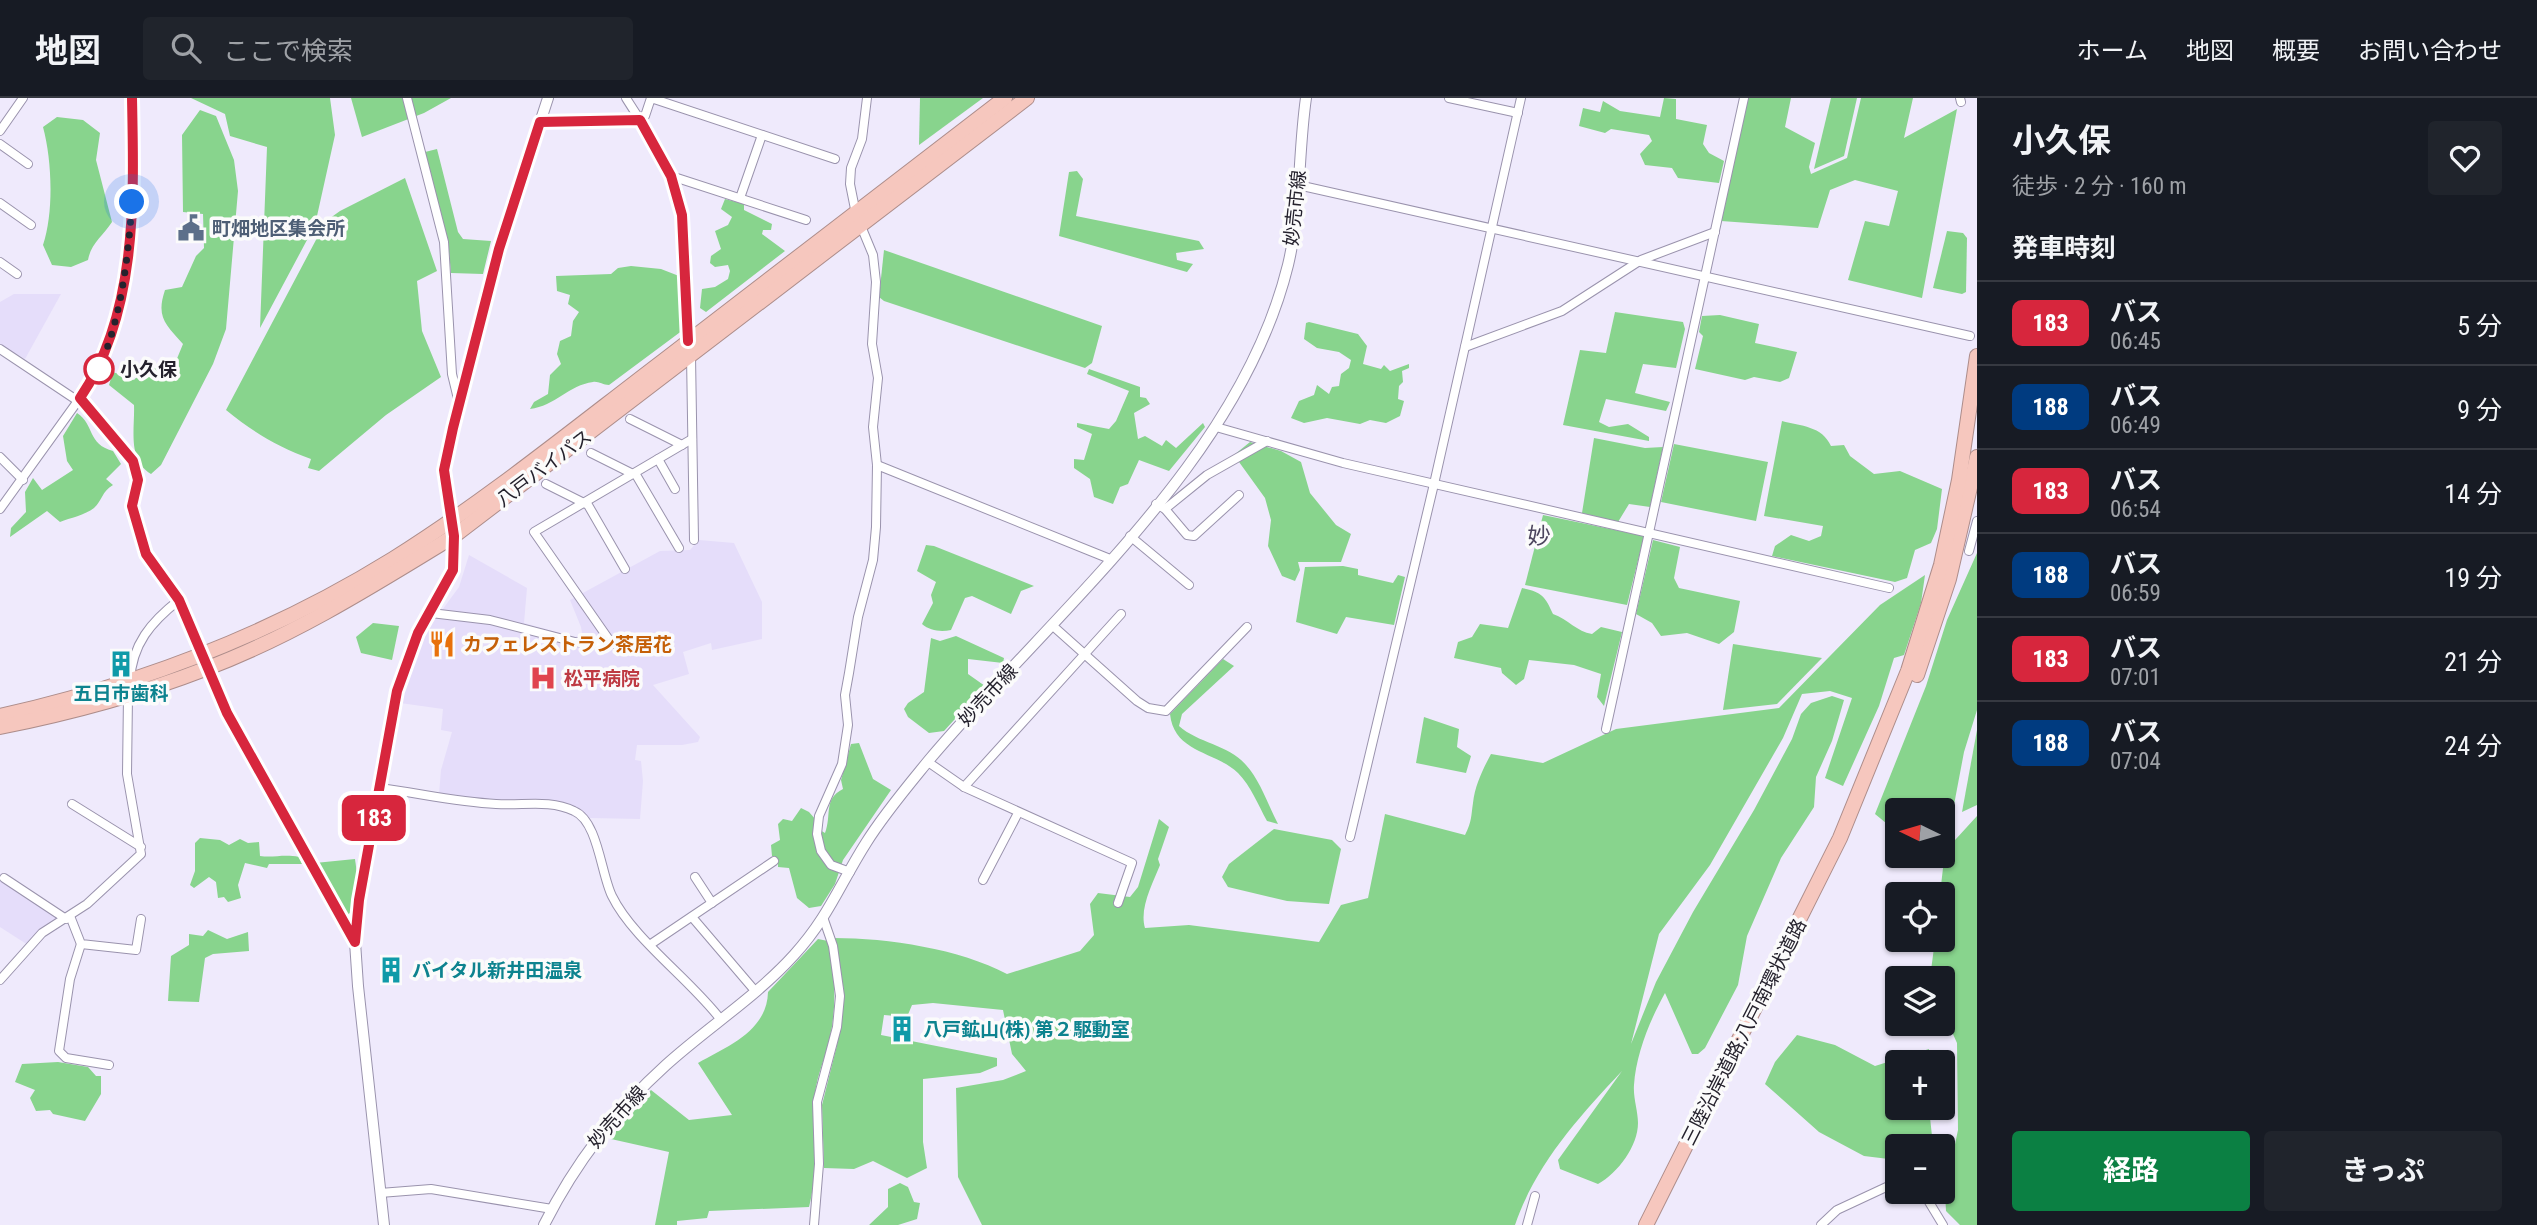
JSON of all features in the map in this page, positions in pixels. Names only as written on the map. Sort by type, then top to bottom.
[{"type":"highway","name":"八戸バイパス","points":[[0,727],[128,696],[336,607],[454,536],[691,356],[1005,98]]},
{"type":"highway","name":"八戸バイパス","points":[[0,716],[204,662],[331,594],[449,521],[688,341],[1027,98]]},
{"type":"highway","name":"三陸沿岸道路;八戸南環状道路","points":[[1840,838],[1908,671],[1941,565],[1959,480],[1977,356]]},
{"type":"highway","name":"三陸沿岸道路;八戸南環状道路","points":[[1646,1225],[1877,769],[1918,671],[1949,579],[1977,457]]},
{"type":"main road","points":[[384,1225],[355,942],[359,900],[397,691],[405,661],[453,570],[454,536],[449,521],[444,470],[459,403],[507,224],[548,98]]},
{"type":"main road","name":"妙売市線","points":[[544,1225],[572,1172],[614,1117],[668,1063],[756,992],[824,920],[850,872],[892,806],[1130,536],[1160,507],[1216,426],[1239,390],[1272,317],[1288,264],[1306,98]]},
{"type":"street","points":[[0,131],[22,98]]},
{"type":"street","points":[[0,509],[79,400],[104,359],[125,271],[132,202],[132,98]]},
{"type":"street","points":[[407,98],[444,242],[452,374],[459,403]]},
{"type":"street","points":[[626,98],[671,176],[682,215],[688,341]]},
{"type":"street","points":[[540,122],[640,120],[645,116],[651,98],[835,159]]},
{"type":"street","points":[[850,872],[831,865],[821,851],[817,834],[819,816],[842,764],[848,725],[845,695],[858,617],[873,560],[877,465],[873,427],[878,378],[872,344],[876,282],[873,256],[858,220],[851,176],[864,128],[867,98]]},
{"type":"street","points":[[1449,98],[1518,113]]},
{"type":"street","points":[[1350,837],[1434,484],[1521,98]]},
{"type":"street","points":[[1605,729],[1744,98]]},
{"type":"street","points":[[740,198],[762,135]]},
{"type":"street","points":[[0,144],[28,164]]},
{"type":"street","points":[[671,176],[806,220]]},
{"type":"street","points":[[1298,185],[1970,336]]},
{"type":"street","points":[[0,203],[31,225]]},
{"type":"street","points":[[1465,346],[1562,311],[1641,260],[1715,232]]},
{"type":"street","points":[[0,262],[17,274]]},
{"type":"street","points":[[0,349],[79,400],[133,461],[138,480],[132,506],[146,554],[179,600],[204,662],[278,807],[355,942]]},
{"type":"street","points":[[691,356],[694,540]]},
{"type":"street","points":[[630,419],[682,445]]},
{"type":"street","points":[[1216,426],[1267,442],[1434,484],[1889,588]]},
{"type":"street","points":[[431,613],[489,620],[575,642],[612,645],[534,532],[692,439]]},
{"type":"street","points":[[1239,495],[1194,536],[1187,536],[1160,507],[1207,475],[1267,442]]},
{"type":"street","points":[[591,453],[634,474],[679,548]]},
{"type":"street","points":[[0,457],[23,480]]},
{"type":"street","points":[[658,459],[675,489]]},
{"type":"street","points":[[877,465],[1110,559]]},
{"type":"street","points":[[546,484],[584,503],[625,569]]},
{"type":"street","points":[[1969,551],[1977,522]]},
{"type":"street","points":[[1130,536],[1189,584]]},
{"type":"street","points":[[130,681],[140,638],[159,616],[179,600]]},
{"type":"street","points":[[964,787],[1121,614]]},
{"type":"street","points":[[1053,626],[1137,701],[1147,708],[1166,711],[1247,627]]},
{"type":"street","points":[[0,980],[42,933],[68,918],[141,854],[127,774],[128,696]]},
{"type":"street","points":[[928,762],[964,787],[1132,863],[1118,903]]},
{"type":"street","points":[[379,788],[496,804],[552,804],[576,811],[587,821],[612,896],[628,920],[721,1020]]},
{"type":"street","points":[[72,804],[141,847]]},
{"type":"street","points":[[983,880],[1017,813]]},
{"type":"street","points":[[651,944],[774,861]]},
{"type":"street","points":[[695,877],[712,903]]},
{"type":"street","points":[[4,878],[68,918],[81,944],[70,979],[59,1051],[66,1058],[109,1065]]},
{"type":"street","points":[[692,917],[756,992]]},
{"type":"street","points":[[81,944],[136,950],[141,919]]},
{"type":"street","points":[[814,1225],[819,1164],[817,1102],[837,1027],[840,996],[833,946],[824,920]]},
{"type":"street","points":[[1821,1225],[1837,1210],[1885,1188]]},
{"type":"street","points":[[380,1193],[431,1189],[552,1209]]},
{"type":"street","points":[[1527,1225],[1535,1196]]},
{"type":"street","points":[[1930,1204],[1943,1225]]},
{"type":"shaded area","points":[[14,294],[61,294],[25,359],[0,344],[0,302]]},
{"type":"shaded area","name":"松平病院","points":[[699,540],[734,543],[762,602],[762,639],[712,650],[711,643],[683,652],[689,674],[653,685],[700,737],[698,742],[682,745],[637,745],[635,760],[641,761],[643,781],[640,819],[590,818],[575,808],[555,802],[492,801],[439,794],[441,770],[452,732],[441,730],[443,709],[400,703],[423,636],[459,587],[469,555],[527,588],[524,623],[575,637],[582,633],[570,600],[660,551],[690,550]]},
{"type":"shaded area","points":[[0,878],[60,919],[28,945],[0,927]]},
{"type":"green space","points":[[191,98],[330,98],[335,135],[315,225],[260,328],[267,147],[230,136],[225,114]]},
{"type":"green space","points":[[351,98],[451,98],[424,113],[362,137]]},
{"type":"green space","points":[[920,98],[983,98],[919,145]]},
{"type":"green space","points":[[1664,98],[1676,99],[1676,119],[1707,125],[1703,144],[1709,153],[1724,161],[1719,183],[1678,178],[1672,168],[1645,165],[1640,154],[1652,141],[1649,135],[1611,129],[1605,133],[1579,126],[1583,108],[1600,112],[1603,101],[1620,111],[1660,117]]},
{"type":"green space","points":[[1748,98],[1791,98],[1785,127],[1815,143],[1809,167],[1811,174],[1847,158],[1861,98],[1913,98],[1904,138],[1957,109],[1922,298],[1848,280],[1865,221],[1889,226],[1898,191],[1855,180],[1830,190],[1818,228],[1721,221]]},
{"type":"green space","points":[[1831,98],[1857,98],[1844,156],[1814,169]]},
{"type":"green space","points":[[200,110],[216,116],[234,160],[238,191],[226,329],[213,364],[161,465],[151,474],[143,468],[135,452],[134,405],[109,385],[113,372],[134,380],[145,368],[176,361],[183,344],[164,320],[161,307],[165,290],[182,287],[196,256],[204,248],[203,214],[183,212],[182,135]]},
{"type":"green space","points":[[57,117],[83,120],[100,133],[96,160],[112,222],[95,244],[88,260],[71,267],[52,265],[43,245],[49,217],[50,186],[43,127]]},
{"type":"green space","points":[[437,149],[458,232],[463,239],[491,241],[483,274],[451,273],[448,241],[425,152]]},
{"type":"green space","points":[[1077,171],[1083,179],[1076,216],[1199,241],[1204,249],[1176,253],[1177,260],[1193,264],[1187,272],[1059,236],[1069,172]]},
{"type":"green space","points":[[405,178],[437,271],[417,281],[422,331],[441,377],[386,415],[319,471],[308,468],[311,459],[266,438],[226,410],[326,221]]},
{"type":"green space","points":[[725,199],[744,204],[744,210],[772,224],[771,230],[763,230],[762,234],[785,251],[706,312],[700,308],[702,289],[715,287],[728,279],[730,271],[728,265],[715,267],[710,263],[711,256],[721,249],[715,231],[728,225],[732,217],[721,209]]},
{"type":"green space","points":[[1947,231],[1963,233],[1967,238],[1966,292],[1962,294],[1933,288]]},
{"type":"green space","points":[[884,250],[1102,326],[1092,363],[1085,368],[884,301],[879,297]]},
{"type":"green space","points":[[631,266],[661,269],[679,276],[683,330],[609,385],[595,382],[584,384],[547,404],[530,409],[534,402],[548,394],[550,375],[561,364],[557,354],[560,341],[571,336],[573,321],[579,312],[568,304],[570,295],[557,291],[556,276],[611,274],[618,268]]},
{"type":"green space","points":[[1615,312],[1683,322],[1685,329],[1676,368],[1643,364],[1635,393],[1670,402],[1666,411],[1606,399],[1599,422],[1609,427],[1628,424],[1649,437],[1649,441],[1563,425],[1580,350],[1606,353]]},
{"type":"green space","points":[[1720,315],[1759,324],[1755,343],[1797,352],[1789,378],[1780,382],[1754,377],[1745,380],[1695,369],[1703,336],[1699,332],[1702,316]]},
{"type":"green space","points":[[1306,323],[1358,334],[1367,346],[1363,364],[1381,369],[1384,365],[1390,371],[1409,364],[1409,368],[1402,371],[1403,382],[1399,386],[1398,399],[1404,401],[1400,416],[1386,423],[1370,420],[1360,424],[1327,418],[1304,423],[1291,418],[1299,401],[1314,395],[1317,385],[1329,394],[1332,387],[1339,386],[1341,374],[1349,368],[1351,360],[1339,352],[1317,348],[1304,339]]},
{"type":"green space","points":[[1089,369],[1140,387],[1140,397],[1146,398],[1150,404],[1134,413],[1138,439],[1145,436],[1162,446],[1166,440],[1176,448],[1203,423],[1205,427],[1169,471],[1139,460],[1128,484],[1120,487],[1113,504],[1094,497],[1090,479],[1074,468],[1074,459],[1084,460],[1092,434],[1077,427],[1077,423],[1109,429],[1116,421],[1129,391],[1087,374]]},
{"type":"green space","points":[[77,413],[87,423],[99,444],[113,451],[121,464],[106,479],[113,485],[94,508],[86,513],[60,522],[47,511],[10,537],[11,528],[26,512],[25,492],[33,478],[42,490],[73,470],[67,461],[63,436]]},
{"type":"green space","points":[[1782,421],[1817,431],[1831,446],[1844,445],[1850,456],[1874,474],[1900,471],[1942,489],[1937,529],[1931,543],[1915,550],[1907,578],[1895,582],[1772,556],[1775,546],[1791,535],[1809,541],[1821,536],[1823,526],[1764,516]]},
{"type":"green space","points":[[1594,438],[1645,448],[1663,447],[1650,507],[1629,504],[1618,522],[1582,513]]},
{"type":"green space","points":[[1250,442],[1281,451],[1301,462],[1310,493],[1336,525],[1351,534],[1341,562],[1298,562],[1300,570],[1295,581],[1282,576],[1268,546],[1271,520],[1265,498],[1234,455]]},
{"type":"green space","points":[[1674,444],[1768,462],[1756,521],[1661,502]]},
{"type":"green space","points":[[1543,515],[1644,536],[1627,605],[1525,585]]},
{"type":"green space","points":[[1653,540],[1680,547],[1674,578],[1679,588],[1740,601],[1734,632],[1719,644],[1687,633],[1661,636],[1652,623],[1636,614]]},
{"type":"green space","points":[[926,545],[1034,586],[1021,591],[1011,614],[972,596],[965,598],[951,630],[929,628],[922,624],[933,603],[931,595],[936,582],[917,571]]},
{"type":"green space","points":[[1977,553],[1977,710],[1964,752],[1955,800],[1885,798],[1885,822],[1875,814],[1926,686],[1947,620]]},
{"type":"green space","points":[[1343,566],[1358,569],[1358,575],[1393,583],[1398,575],[1405,577],[1394,625],[1346,617],[1337,634],[1296,622],[1305,567]]},
{"type":"green space","points":[[1925,575],[1921,603],[1904,655],[1894,658],[1879,706],[1843,786],[1825,778],[1852,698],[1830,691],[1802,694],[1783,738],[1710,865],[1659,934],[1631,1044],[1656,982],[1693,912],[1754,810],[1792,739],[1801,714],[1811,703],[1832,696],[1844,700],[1832,741],[1816,777],[1814,807],[1781,858],[1747,936],[1738,985],[1705,1048],[1698,1054],[1692,1054],[1665,993],[1649,1026],[1635,1073],[1638,1123],[1635,1141],[1626,1158],[1613,1173],[1598,1184],[1560,1169],[1558,1160],[1622,1071],[1574,1124],[1546,1162],[1515,1225],[982,1225],[958,1177],[956,1088],[1003,1080],[1026,1071],[1012,1054],[1003,1010],[933,1003],[912,1005],[907,1017],[884,1015],[881,1035],[997,1058],[997,1066],[980,1073],[923,1079],[923,1142],[927,1168],[907,1178],[873,1161],[854,1169],[824,1168],[822,1105],[837,1045],[844,991],[834,938],[877,940],[923,947],[968,958],[1007,974],[1080,951],[1094,935],[1090,904],[1098,893],[1130,897],[1138,887],[1159,819],[1169,827],[1158,859],[1160,865],[1145,904],[1145,928],[1189,925],[1319,942],[1341,905],[1368,898],[1385,814],[1465,835],[1477,784],[1491,754],[1543,763],[1616,729],[1779,708],[1880,605]]},
{"type":"green space","points":[[1522,588],[1542,596],[1553,614],[1582,631],[1592,634],[1601,627],[1622,632],[1604,706],[1597,697],[1601,674],[1574,665],[1529,660],[1524,679],[1516,685],[1502,673],[1501,668],[1454,658],[1458,642],[1472,637],[1480,624],[1508,628]]},
{"type":"green space","points":[[373,623],[399,626],[392,660],[361,653],[356,637]]},
{"type":"green space","points":[[956,636],[1004,658],[1003,663],[968,659],[968,674],[985,686],[944,731],[929,733],[908,717],[904,709],[924,692],[931,638],[940,641]]},
{"type":"green space","points":[[1733,644],[1822,658],[1777,704],[1723,710]]},
{"type":"green space","points":[[1223,659],[1234,666],[1182,714],[1179,726],[1239,758],[1260,785],[1278,824],[1267,821],[1251,790],[1238,773],[1187,744],[1173,727],[1170,714]]},
{"type":"green space","points":[[1424,717],[1459,729],[1457,747],[1471,756],[1466,773],[1416,763]]},
{"type":"green space","points":[[1977,730],[1977,805],[1962,812]]},
{"type":"green space","points":[[859,743],[873,779],[891,790],[843,860],[835,884],[821,906],[809,908],[797,898],[789,868],[778,867],[778,861],[772,856],[771,845],[780,840],[778,824],[783,819],[792,821],[801,808],[816,820],[815,827],[825,833],[830,803],[843,789],[841,780],[851,744]]},
{"type":"green space","points":[[1977,816],[1977,1225],[1960,1225],[1946,1211],[1946,1204],[1955,1204],[1955,1144],[1958,1130],[1957,1043],[1954,1036],[1955,966],[1932,966],[1933,952],[1955,952],[1955,882],[1941,882],[1943,868],[1955,868],[1955,840]]},
{"type":"green space","points":[[1274,829],[1332,840],[1341,849],[1329,904],[1287,901],[1228,887],[1222,877],[1229,864]]},
{"type":"green space","points":[[200,838],[220,840],[229,845],[240,839],[248,843],[259,842],[260,856],[299,857],[302,864],[269,864],[267,868],[245,863],[238,885],[241,898],[228,902],[224,897],[218,898],[216,882],[209,877],[194,888],[190,885],[195,871],[195,843]]},
{"type":"green space","points":[[355,859],[357,874],[350,913],[345,916],[315,863]]},
{"type":"green space","points":[[208,930],[227,939],[248,932],[249,951],[213,954],[205,958],[199,1002],[168,1001],[171,956],[189,945],[189,934],[203,936]]},
{"type":"green space","points":[[818,939],[828,941],[834,977],[834,1001],[830,1037],[815,1094],[814,1179],[809,1207],[709,1211],[707,1218],[677,1221],[677,1225],[655,1225],[669,1152],[611,1139],[612,1129],[651,1090],[689,1120],[732,1115],[698,1063],[744,1036],[753,1027],[766,1006],[768,992]]},
{"type":"green space","points":[[1797,1035],[1835,1045],[1875,1066],[1885,1063],[1885,1120],[1930,1120],[1932,1134],[1885,1134],[1885,1159],[1864,1156],[1819,1132],[1765,1084],[1775,1062]]},
{"type":"green space","points":[[58,1062],[88,1067],[96,1076],[101,1076],[101,1094],[85,1121],[53,1114],[50,1110],[36,1111],[30,1098],[35,1090],[15,1082],[22,1064]]},
{"type":"green space","points":[[900,1183],[908,1187],[914,1202],[920,1203],[917,1219],[898,1225],[869,1225],[888,1207],[888,1189]]},
{"type":"bus line","name":"183","points":[[132,98],[132,202],[125,271],[104,359],[80,398],[133,461],[138,480],[132,506],[146,554],[179,600],[227,713],[355,942],[359,900],[397,691],[405,661],[453,570],[454,536],[449,521],[444,470],[453,428],[499,249],[540,122],[640,120],[671,176],[682,215],[688,341]]},
{"type":"place","name":"町畑地区集会所","points":[[191,228]]},
{"type":"place","name":"小久保","points":[[99,369]]},
{"type":"place","name":"カフェレストラン茶居花","points":[[442,644]]},
{"type":"place","name":"五日市歯科","points":[[121,664]]},
{"type":"place","name":"松平病院","points":[[543,678]]},
{"type":"place","name":"バイタル新井田温泉","points":[[391,970]]},
{"type":"place","name":"八戸鉱山(株) 第２駆動室","points":[[902,1029]]},
{"type":"district","name":"妙","points":[[1539,536]]},
{"type":"route","points":[[99,369],[96,375],[109,342],[125,271],[132,202]]}]
